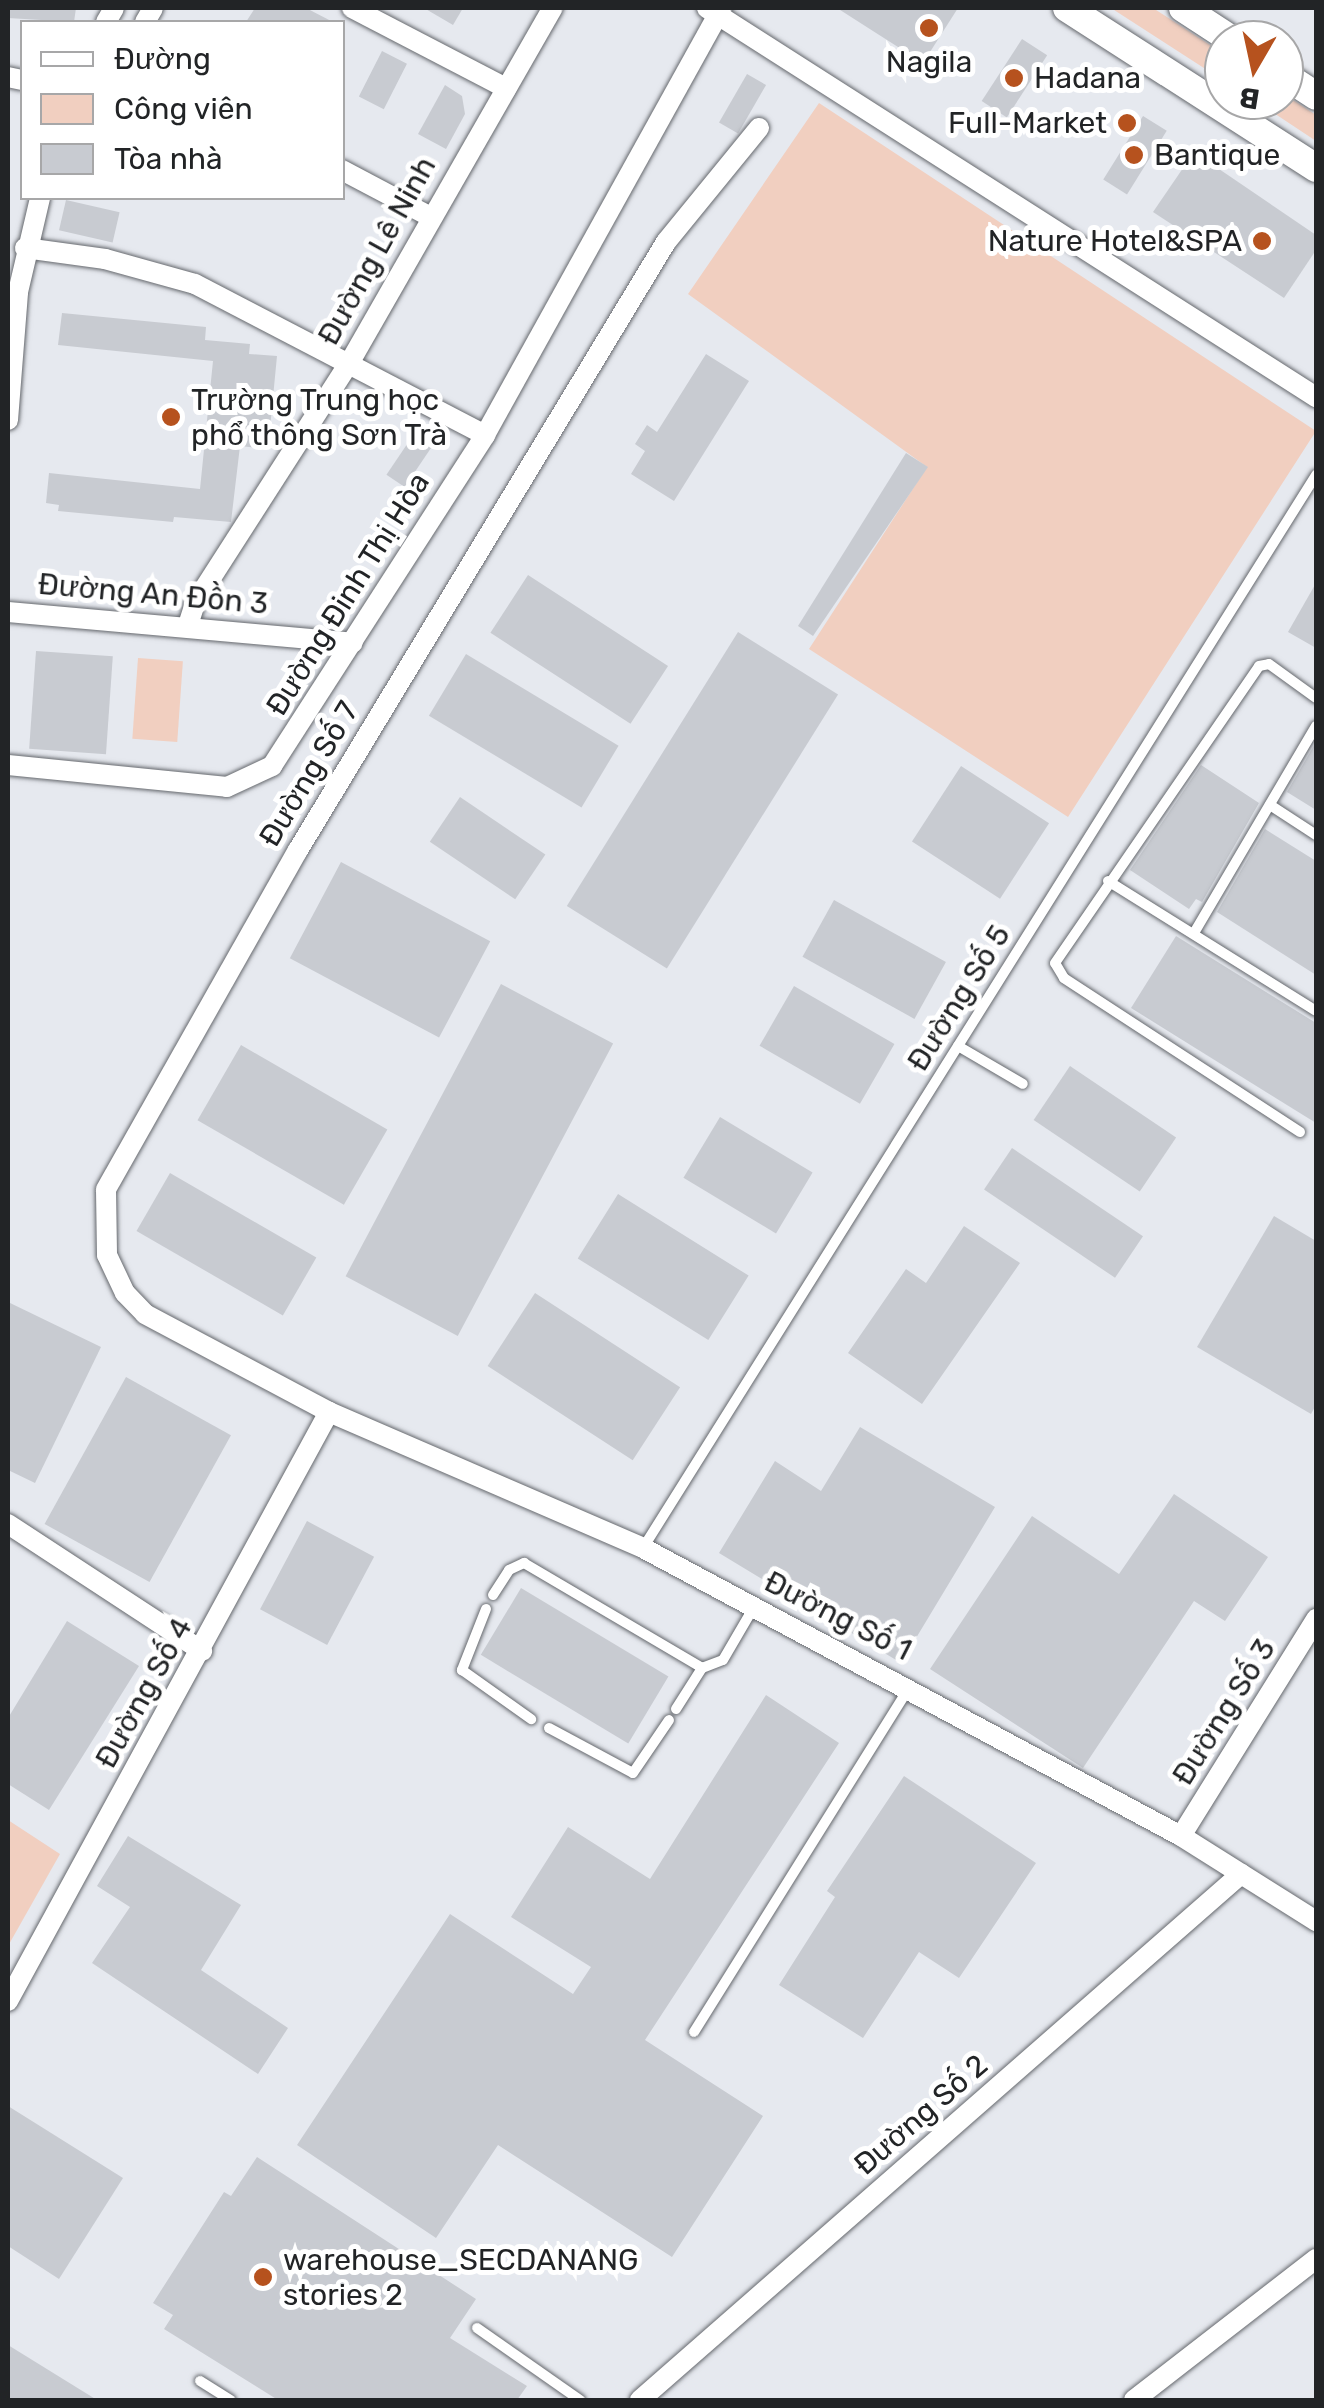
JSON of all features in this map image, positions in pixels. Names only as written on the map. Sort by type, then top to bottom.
[{"type":"main road","points":[[1068,8],[1316,168]]},
{"type":"main road","points":[[1183,8],[1204,22]]},
{"type":"street","points":[[352,8],[506,88]]},
{"type":"street","name":"Đường Lê Ninh","points":[[188,625],[196,603],[350,360],[429,216],[554,8]]},
{"type":"street","points":[[716,9],[1313,386]]},
{"type":"street","name":"Đường Đinh Thị Hòa","points":[[8,766],[227,787],[272,766],[485,435],[716,9]]},
{"type":"street","name":"Đường Số 7","points":[[320,1408],[144,1314],[125,1293],[107,1254],[106,1190],[298,850],[645,276],[726,162],[759,128]]},
{"type":"street","points":[[345,172],[429,216]]},
{"type":"street","points":[[8,420],[25,248],[39,200]]},
{"type":"street","points":[[25,248],[105,259],[195,284],[350,360],[485,435]]},
{"type":"street","name":"Đường An Đồn 3","points":[[8,612],[188,625],[353,643]]},
{"type":"street","name":"Đường Số 1","points":[[320,1408],[643,1548],[910,1687],[1182,1836],[1316,1921]]},
{"type":"street","name":"Đường Số 4","points":[[8,2001],[202,1651],[320,1408]]},
{"type":"street","points":[[8,1524],[202,1651]]},
{"type":"street","name":"Đường Số 3","points":[[1182,1836],[1316,1620]]},
{"type":"street","name":"Đường Số 2","points":[[640,2400],[1241,1874]]},
{"type":"street","points":[[1134,2400],[1316,2259]]},
{"type":"lane","name":"Đường Số 5","points":[[643,1548],[1316,474]]},
{"type":"lane","points":[[1300,1132],[1058,972],[1055,964],[1108,881],[1259,666],[1270,664],[1316,698]]},
{"type":"lane","points":[[1194,933],[1316,726]]},
{"type":"lane","points":[[1270,805],[1316,834]]},
{"type":"lane","points":[[1108,881],[1316,1012]]},
{"type":"lane","points":[[958,1046],[1022,1084]]},
{"type":"lane","points":[[493,1595],[509,1570],[524,1564],[702,1668]]},
{"type":"lane","points":[[676,1710],[702,1668],[723,1660],[754,1606]]},
{"type":"lane","points":[[486,1610],[462,1670],[531,1719]]},
{"type":"lane","points":[[694,2032],[910,1687]]},
{"type":"lane","points":[[549,1728],[633,1774],[669,1720]]},
{"type":"lane","points":[[477,2328],[580,2400]]},
{"type":"lane","points":[[200,2381],[231,2400]]},
{"type":"green space","points":[[1111,8],[1153,8],[1204,41],[1204,68]]},
{"type":"green space","points":[[819,103],[1316,431],[1068,817],[809,649],[927,467],[688,294]]},
{"type":"green space","points":[[1304,107],[1316,115],[1316,141],[1284,120],[1304,120]]},
{"type":"green space","points":[[138,658],[183,661],[177,742],[132,739]]},
{"type":"green space","points":[[8,1820],[60,1854],[8,1946]]},
{"type":"building","points":[[8,8],[76,8],[74,20],[8,18]]},
{"type":"building","points":[[255,8],[306,8],[329,20],[247,20]]},
{"type":"building","points":[[424,8],[463,8],[453,25]]},
{"type":"building","points":[[837,8],[958,8],[923,63]]},
{"type":"building","name":"Hadana","points":[[1022,39],[1047,55],[1007,117],[982,101]]},
{"type":"building","points":[[382,51],[407,64],[384,109],[359,96]]},
{"type":"building","points":[[747,74],[766,85],[738,133],[719,122]]},
{"type":"building","points":[[445,85],[462,96],[465,114],[446,149],[418,134]]},
{"type":"building","name":"Bantique","points":[[1143,116],[1167,131],[1127,194],[1103,180]]},
{"type":"building","points":[[1194,152],[1316,235],[1316,250],[1284,298],[1153,212]]},
{"type":"building","points":[[66,200],[120,212],[113,243],[59,230]]},
{"type":"building","points":[[62,313],[206,327],[205,340],[250,344],[249,354],[277,356],[268,449],[240,446],[231,522],[174,517],[173,522],[58,511],[59,505],[46,503],[49,473],[200,489],[213,361],[58,345]]},
{"type":"building","points":[[706,354],[749,381],[674,501],[631,474],[645,451],[635,444],[647,425],[657,432]]},
{"type":"building","points":[[420,425],[438,437],[405,487],[386,475]]},
{"type":"building","points":[[906,453],[928,467],[813,636],[798,626]]},
{"type":"building","points":[[528,575],[668,666],[630,724],[490,633]]},
{"type":"building","points":[[1316,583],[1316,648],[1288,632]]},
{"type":"building","points":[[738,632],[838,695],[667,968],[567,906]]},
{"type":"building","points":[[36,651],[113,656],[106,754],[29,749]]},
{"type":"building","points":[[466,654],[619,746],[581,807],[429,716]]},
{"type":"building","points":[[1316,742],[1316,810],[1287,792]]},
{"type":"building","points":[[1201,765],[1259,803],[1202,902],[1196,899],[1189,909],[1130,870]]},
{"type":"building","points":[[961,766],[1049,823],[1000,899],[912,841]]},
{"type":"building","points":[[460,797],[545,855],[515,899],[430,842]]},
{"type":"building","points":[[1265,829],[1316,861],[1316,975],[1217,912]]},
{"type":"building","points":[[341,862],[490,941],[439,1038],[290,958]]},
{"type":"building","points":[[834,900],[946,962],[914,1019],[802,957]]},
{"type":"building","points":[[1176,936],[1316,1023],[1316,1123],[1131,1008]]},
{"type":"building","points":[[501,984],[613,1044],[458,1336],[346,1276]]},
{"type":"building","points":[[794,986],[894,1044],[860,1104],[760,1046]]},
{"type":"building","points":[[241,1045],[387,1130],[344,1205],[198,1120]]},
{"type":"building","points":[[1070,1066],[1176,1138],[1140,1191],[1034,1120]]},
{"type":"building","points":[[720,1117],[813,1173],[776,1233],[683,1178]]},
{"type":"building","points":[[1012,1148],[1143,1236],[1115,1278],[984,1189]]},
{"type":"building","points":[[170,1173],[316,1258],[283,1316],[136,1231]]},
{"type":"building","points":[[618,1194],[749,1276],[708,1340],[578,1258]]},
{"type":"building","points":[[1274,1216],[1316,1241],[1316,1405],[1311,1414],[1197,1347]]},
{"type":"building","points":[[964,1226],[1020,1263],[922,1404],[848,1353],[906,1269],[926,1283]]},
{"type":"building","points":[[535,1293],[680,1387],[633,1460],[488,1366]]},
{"type":"building","points":[[8,1302],[101,1347],[35,1483],[8,1470]]},
{"type":"building","points":[[126,1377],[231,1435],[150,1582],[45,1524]]},
{"type":"building","points":[[860,1427],[995,1507],[901,1663],[719,1553],[775,1461],[821,1491]]},
{"type":"building","points":[[1174,1494],[1268,1557],[1225,1621],[1194,1601],[1083,1768],[930,1669],[1032,1516],[1119,1574]]},
{"type":"building","points":[[307,1521],[374,1557],[327,1645],[260,1609]]},
{"type":"building","points":[[521,1588],[668,1677],[628,1743],[481,1655]]},
{"type":"building","points":[[67,1621],[139,1666],[49,1810],[8,1784],[8,1718]]},
{"type":"building","points":[[766,1695],[839,1743],[645,2040],[763,2116],[672,2257],[498,2145],[436,2238],[297,2145],[450,1914],[573,1994],[591,1967],[511,1917],[568,1827],[650,1879]]},
{"type":"building","points":[[904,1776],[1036,1863],[959,1978],[919,1952],[863,2038],[779,1985],[835,1897],[827,1891]]},
{"type":"building","points":[[128,1836],[241,1905],[201,1970],[288,2028],[258,2074],[92,1963],[130,1907],[97,1886]]},
{"type":"building","points":[[8,2106],[123,2178],[59,2279],[8,2246]]},
{"type":"building","name":"warehouse_SECDANANG stories 2","points":[[257,2157],[476,2299],[450,2338],[527,2386],[517,2400],[278,2400],[164,2329],[173,2315],[153,2303],[224,2192],[231,2196]]},
{"type":"building","points":[[8,2345],[97,2400],[8,2400]]},
{"type":"place","name":"Nagila","points":[[929,28]]},
{"type":"place","name":"Hadana","points":[[1014,78]]},
{"type":"place","name":"Full-Market","points":[[1127,123]]},
{"type":"place","name":"Bantique","points":[[1134,155]]},
{"type":"place","name":"Nature Hotel&SPA","points":[[1262,241]]},
{"type":"place","name":"Trường Trung học phổ thông Sơn Trà","points":[[171,417]]},
{"type":"place","name":"warehouse_SECDANANG stories 2","points":[[263,2277]]}]
